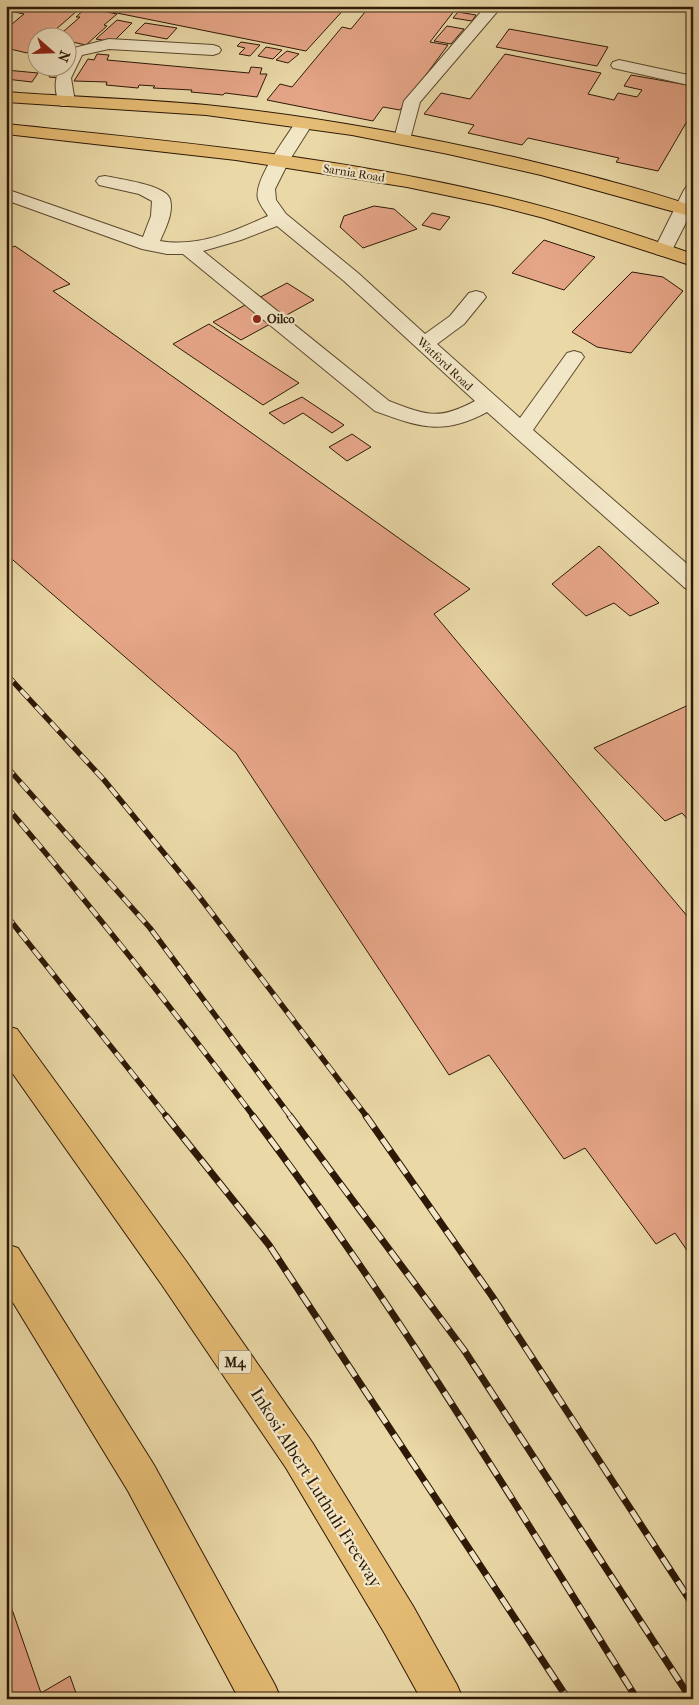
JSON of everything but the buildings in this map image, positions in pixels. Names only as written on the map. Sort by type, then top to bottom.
[{"type":"main road","points":[[6,97],[156,106],[304,122],[404,139],[484,156],[587,181],[688,210]]},
{"type":"main road","name":"Sarnia Road","points":[[6,129],[151,144],[280,161],[464,193],[545,213],[693,260]]},
{"type":"main road","name":"Inkosi Albert Luthuli Freeway","points":[[6,1040],[174,1272],[299,1456],[399,1620],[443,1699]]},
{"type":"main road","points":[[6,1260],[141,1478],[261,1699]]},
{"type":"street","points":[[404,139],[412,101],[494,6]]},
{"type":"street","points":[[67,102],[63,78],[76,52],[109,44],[213,50]]},
{"type":"street","points":[[619,65],[693,82]]},
{"type":"street","name":"Watford Road","points":[[304,122],[280,161],[266,189],[267,200],[279,218],[351,277],[488,403],[693,582]]},
{"type":"street","points":[[105,181],[146,190],[161,198],[162,208],[149,245]]},
{"type":"street","points":[[664,250],[688,210],[693,190]]},
{"type":"street","points":[[6,194],[159,247],[187,248],[228,239],[279,218]]},
{"type":"street","points":[[187,248],[382,406],[420,420],[437,422],[456,420],[488,403]]},
{"type":"street","points":[[424,344],[457,320],[476,297]]},
{"type":"street","points":[[521,432],[574,357]]},
{"type":"railway","points":[[6,674],[104,780],[195,891],[367,1117]]},
{"type":"railway","points":[[6,766],[150,928],[291,1117]]},
{"type":"railway","points":[[6,806],[70,882],[254,1117]]},
{"type":"railway","points":[[6,915],[167,1117]]},
{"type":"railway","points":[[166,1116],[269,1245],[568,1699]]},
{"type":"railway","points":[[253,1116],[305,1186],[404,1330],[637,1699]]},
{"type":"railway","points":[[290,1116],[464,1350],[691,1699]]},
{"type":"railway","points":[[366,1116],[492,1296],[693,1605]]},
{"type":"place","name":"Oilco","points":[[257,319]]}]
